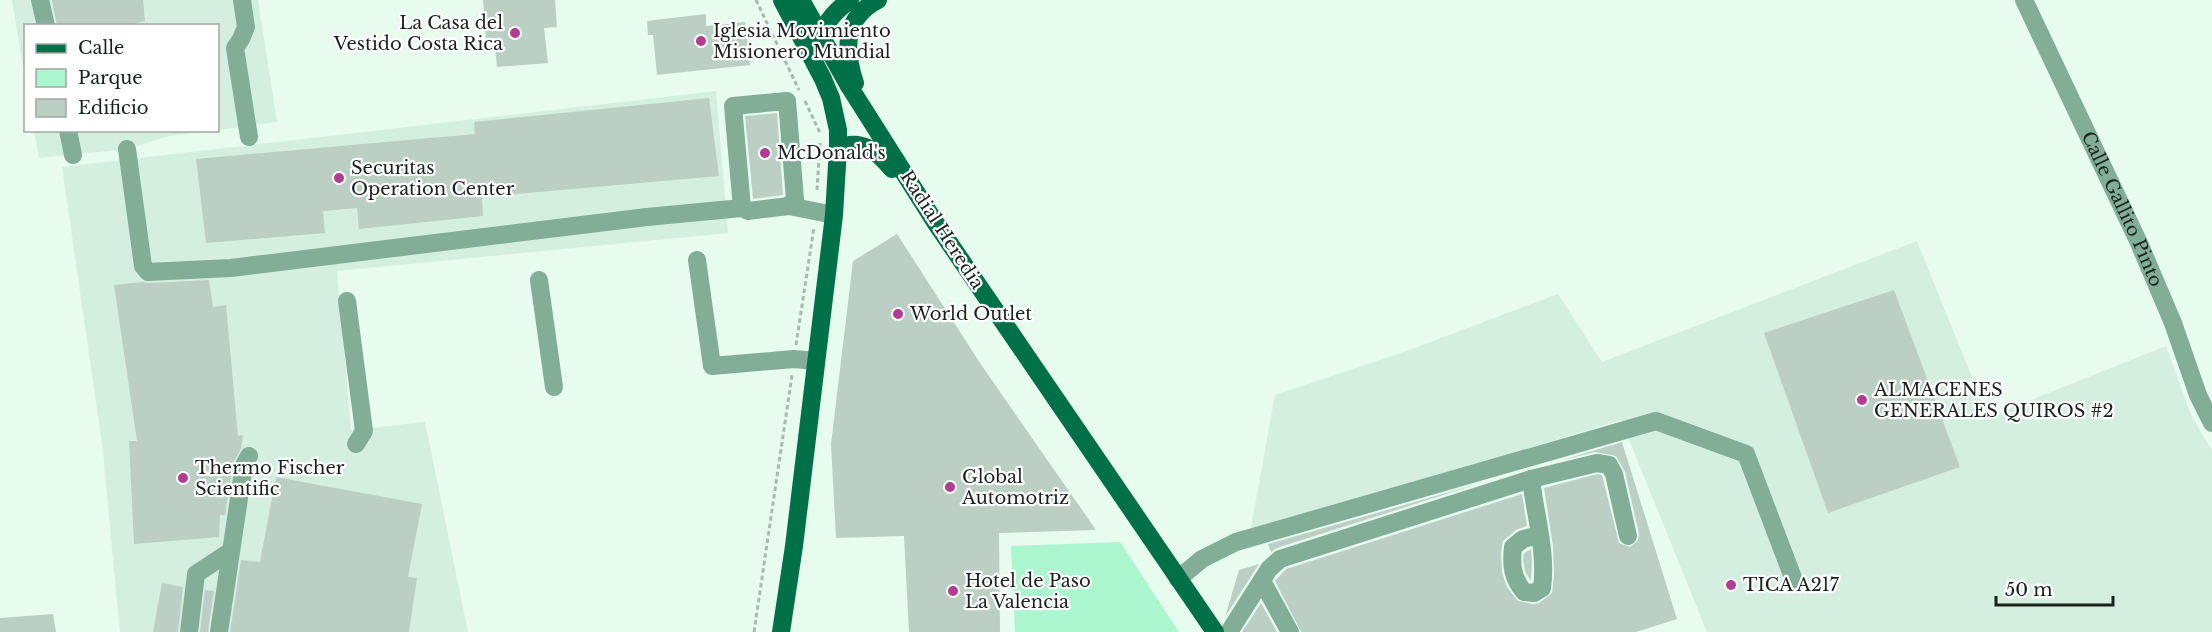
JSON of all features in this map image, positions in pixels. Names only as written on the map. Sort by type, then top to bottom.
[{"type":"main road","points":[[782,0],[824,79]]},
{"type":"main road","name":"Radial Heredia","points":[[801,0],[820,36],[935,222],[1215,632]]},
{"type":"main road","points":[[781,632],[794,546],[834,215],[838,130],[819,55],[820,36],[839,8],[850,0]]},
{"type":"main road","points":[[878,0],[864,8],[856,17],[851,28],[847,54],[855,83],[881,136]]},
{"type":"main road","points":[[838,148],[854,144],[872,149],[879,154],[935,222]]},
{"type":"street","points":[[40,0],[46,24]]},
{"type":"street","points":[[242,0],[246,27],[235,48],[249,137]]},
{"type":"street","name":"Calle Gallito Pinto","points":[[2024,0],[2139,243],[2173,323],[2198,395],[2212,423]]},
{"type":"street","points":[[742,208],[731,98],[787,101],[795,199],[789,206]]},
{"type":"street","points":[[68,132],[73,155]]},
{"type":"street","points":[[127,149],[143,266],[148,273],[231,268],[635,218],[742,208],[748,211],[789,206],[834,215]]},
{"type":"street","points":[[696,260],[712,366],[794,358],[815,361]]},
{"type":"street","points":[[538,280],[554,387]]},
{"type":"street","points":[[347,301],[364,431],[357,444]]},
{"type":"street","points":[[1178,579],[1202,559],[1236,542],[1656,421],[1746,454],[1795,583]]},
{"type":"street","points":[[219,632],[244,465],[249,456]]},
{"type":"street","points":[[1229,632],[1273,563],[1280,559],[1532,479],[1597,463],[1609,465],[1614,474],[1628,536]]},
{"type":"street","points":[[1532,479],[1540,535]]},
{"type":"street","points":[[189,632],[196,574],[231,551]]},
{"type":"street","points":[[1262,581],[1290,632]]},
{"type":"path","points":[[754,632],[816,212],[820,133],[756,0]]},
{"type":"shaded area","points":[[12,0],[258,0],[277,122],[219,130],[219,24],[24,24],[24,72]]},
{"type":"shaded area","points":[[716,91],[728,233],[337,271],[351,430],[425,422],[468,632],[120,632],[102,444],[62,167]]},
{"type":"shaded area","points":[[34,132],[202,132],[169,136],[127,149],[39,158]]},
{"type":"shaded area","points":[[1917,241],[1988,417],[2166,346],[2192,417],[2212,451],[2212,632],[1707,632],[1621,420],[1250,533],[1275,395],[1404,352],[1558,294],[1602,362]]},
{"type":"green space","points":[[1120,542],[1179,632],[1015,632],[1011,546]]},
{"type":"building","points":[[52,0],[143,0],[145,21],[132,24],[57,24]]},
{"type":"building","name":"La Casa del Vestido Costa Rica","points":[[483,0],[555,0],[557,27],[544,28],[548,63],[497,67],[494,38],[486,39]]},
{"type":"building","name":"Iglesia Movimiento Misionero Mundial","points":[[706,14],[706,26],[745,22],[750,65],[657,75],[653,35],[648,35],[647,21]]},
{"type":"building","points":[[709,98],[719,176],[482,197],[483,216],[359,229],[357,208],[323,211],[325,233],[206,243],[196,159],[475,134],[474,122]]},
{"type":"building","name":"McDonald's","points":[[777,113],[783,195],[753,199],[745,116]]},
{"type":"building","name":"Global Automotriz","points":[[897,234],[982,366],[1096,530],[999,533],[1000,632],[909,632],[904,536],[836,538],[831,444],[853,261]]},
{"type":"building","points":[[209,280],[213,307],[226,305],[238,436],[243,435],[241,449],[233,463],[225,515],[220,515],[219,537],[134,544],[129,441],[137,441],[114,285]]},
{"type":"building","name":"ALMACENES GENERALES QUIROS #2","points":[[1894,290],[1960,467],[1828,513],[1764,333]]},
{"type":"building","points":[[1622,442],[1677,619],[1636,632],[1301,632],[1275,581],[1286,569],[1522,494],[1527,526],[1516,530],[1503,541],[1502,572],[1507,587],[1518,601],[1539,603],[1552,593],[1554,575],[1553,546],[1544,488],[1597,474],[1602,475],[1619,543],[1630,547],[1638,540],[1639,534],[1625,472],[1616,456],[1595,452],[1559,461]]},
{"type":"building","points":[[276,477],[422,504],[408,577],[417,578],[409,632],[230,632],[241,560],[260,562]]},
{"type":"building","points":[[1481,483],[1277,548],[1271,552],[1268,544]]},
{"type":"building","points":[[1531,549],[1531,581],[1525,572],[1523,559],[1524,553]]},
{"type":"building","points":[[1259,564],[1225,617],[1239,570]]},
{"type":"building","points":[[162,583],[183,587],[178,632],[153,632]]},
{"type":"building","points":[[205,590],[214,591],[208,632],[200,632]]},
{"type":"building","points":[[1261,603],[1277,632],[1242,632]]},
{"type":"building","points":[[53,614],[56,632],[0,632],[0,618]]},
{"type":"place","name":"La Casa del Vestido Costa Rica","points":[[515,33]]},
{"type":"place","name":"Iglesia Movimiento Misionero Mundial","points":[[701,41]]},
{"type":"place","name":"McDonald's","points":[[765,153]]},
{"type":"place","name":"Securitas Operation Center","points":[[339,178]]},
{"type":"place","name":"World Outlet","points":[[898,314]]},
{"type":"place","name":"ALMACENES GENERALES QUIROS #2","points":[[1862,400]]},
{"type":"place","name":"Thermo Fischer Scientific","points":[[183,478]]},
{"type":"place","name":"Global Automotriz","points":[[950,487]]},
{"type":"place","name":"TICA A217","points":[[1731,585]]},
{"type":"place","name":"Hotel de Paso La Valencia","points":[[953,591]]}]
